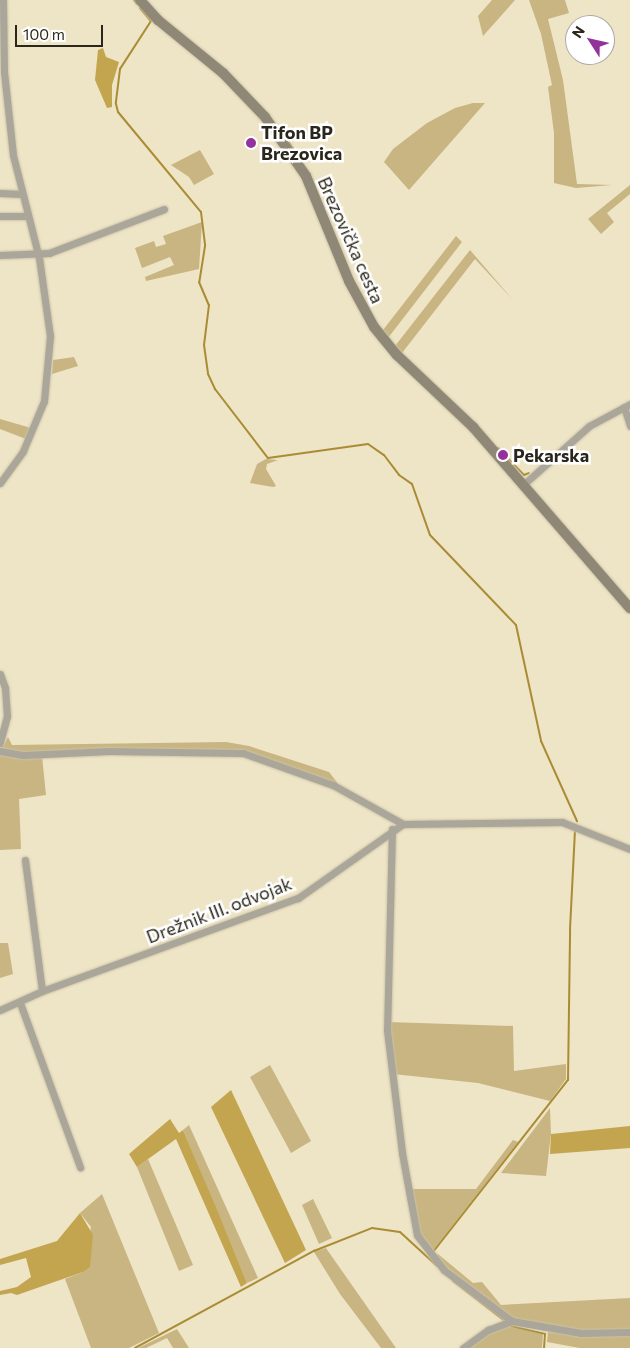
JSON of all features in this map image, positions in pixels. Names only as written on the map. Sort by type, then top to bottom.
[{"type":"main road","name":"Brezovička cesta","points":[[140,0],[158,20],[223,73],[265,117],[306,176],[349,281],[374,327],[397,355],[455,408],[524,484],[630,608]]},
{"type":"street","points":[[0,483],[26,445],[44,401],[50,324],[37,254],[21,194],[9,130],[3,0]]},
{"type":"street","points":[[0,193],[21,194]]},
{"type":"street","points":[[0,255],[49,252],[164,209]]},
{"type":"street","points":[[0,216],[28,216]]},
{"type":"street","points":[[524,484],[590,426],[627,406],[630,426]]},
{"type":"street","points":[[0,674],[5,688],[7,716],[0,743]]},
{"type":"street","points":[[0,751],[22,755],[109,751],[243,753],[333,785],[403,824],[562,822],[630,849]]},
{"type":"street","name":"Drežnik III. odvojak","points":[[0,1010],[20,1003],[42,991],[298,898],[392,829],[403,824]]},
{"type":"street","points":[[392,829],[387,1030],[414,1228],[426,1249],[444,1270],[512,1321],[581,1333],[630,1332]]},
{"type":"street","points":[[25,860],[42,991]]},
{"type":"street","points":[[20,1003],[80,1167]]},
{"type":"street","points":[[463,1348],[488,1330],[512,1321]]},
{"type":"shaded area","points":[[492,0],[515,0],[483,36],[478,16]]},
{"type":"shaded area","points":[[529,0],[565,0],[569,13],[548,19],[563,80],[577,184],[612,185],[576,188],[554,183],[554,133],[548,87],[552,85],[541,34]]},
{"type":"shaded area","points":[[103,48],[106,57],[119,62],[112,85],[112,107],[107,108],[95,80],[98,50]]},
{"type":"shaded area","points":[[473,103],[485,103],[409,190],[384,162],[393,149],[427,123],[455,108]]},
{"type":"shaded area","points":[[200,150],[214,174],[194,185],[189,177],[171,165]]},
{"type":"shaded area","points":[[630,185],[630,194],[607,213],[614,222],[601,234],[588,219]]},
{"type":"shaded area","points":[[202,222],[199,269],[146,281],[145,277],[174,265],[170,257],[142,268],[135,248],[154,241],[156,247],[166,244],[163,236]]},
{"type":"shaded area","points":[[456,236],[462,242],[388,338],[383,330]]},
{"type":"shaded area","points":[[470,250],[513,300],[475,259],[402,353],[395,346]]},
{"type":"shaded area","points":[[74,357],[78,366],[52,374],[53,360]]},
{"type":"shaded area","points":[[0,419],[31,428],[26,439],[0,429]]},
{"type":"shaded area","points":[[266,459],[278,460],[267,464],[266,469],[276,486],[273,487],[250,483],[257,464]]},
{"type":"shaded area","points":[[8,737],[12,745],[226,742],[249,746],[329,772],[339,785],[255,755],[22,752],[2,748]]},
{"type":"shaded area","points":[[0,754],[42,756],[46,795],[19,799],[21,849],[0,850]]},
{"type":"shaded area","points":[[0,943],[8,943],[13,974],[0,978]]},
{"type":"shaded area","points":[[388,1022],[513,1026],[514,1071],[566,1064],[566,1079],[550,1101],[478,1083],[393,1074]]},
{"type":"shaded area","points":[[270,1065],[311,1141],[291,1153],[250,1077]]},
{"type":"shaded area","points":[[231,1090],[306,1250],[285,1263],[211,1107]]},
{"type":"shaded area","points":[[550,1108],[551,1134],[546,1176],[501,1173]]},
{"type":"shaded area","points":[[170,1119],[179,1133],[183,1130],[215,1205],[247,1283],[241,1287],[176,1139],[137,1167],[129,1154]]},
{"type":"shaded area","points":[[189,1125],[258,1278],[247,1283],[183,1130]]},
{"type":"shaded area","points":[[630,1126],[630,1148],[550,1154],[551,1134]]},
{"type":"shaded area","points":[[513,1140],[518,1142],[431,1253],[418,1234],[410,1189],[476,1189]]},
{"type":"shaded area","points":[[148,1159],[193,1265],[179,1271],[137,1167]]},
{"type":"shaded area","points":[[102,1194],[159,1333],[129,1348],[91,1348],[65,1279],[83,1272],[91,1227],[80,1213]]},
{"type":"shaded area","points":[[313,1199],[332,1238],[319,1244],[302,1205]]},
{"type":"shaded area","points":[[80,1213],[93,1235],[90,1267],[83,1272],[17,1295],[11,1293],[0,1295],[0,1291],[17,1287],[31,1277],[26,1258],[0,1265],[0,1259],[57,1241]]},
{"type":"shaded area","points":[[326,1248],[396,1348],[381,1348],[340,1294],[314,1252]]},
{"type":"shaded area","points":[[438,1254],[473,1283],[482,1282],[501,1305],[630,1298],[630,1330],[581,1332],[513,1320],[435,1258]]},
{"type":"shaded area","points":[[506,1326],[543,1334],[542,1348],[466,1348],[490,1332]]},
{"type":"shaded area","points":[[177,1329],[189,1348],[173,1348],[167,1338],[146,1348],[138,1348]]},
{"type":"shaded area","points":[[548,1332],[580,1335],[630,1334],[630,1348],[580,1348],[547,1342]]},
{"type":"waterway","points":[[134,0],[137,4]]},
{"type":"waterway","points":[[140,8],[151,21],[120,69],[116,104],[118,112],[201,212],[205,246],[199,282],[209,305],[204,345],[208,374],[215,389],[268,458],[368,444],[384,455],[399,475],[412,484],[430,535],[516,625],[541,741],[577,821]]},
{"type":"waterway","points":[[277,125],[298,156]]},
{"type":"waterway","points":[[498,448],[524,475],[529,473]]},
{"type":"waterway","points":[[433,1252],[568,1080],[570,929],[575,829]]},
{"type":"waterway","points":[[135,1348],[314,1251],[372,1228],[400,1232],[437,1266]]},
{"type":"waterway","points":[[453,1281],[505,1321]]},
{"type":"waterway","points":[[511,1326],[545,1334],[544,1348]]},
{"type":"place","name":"Tifon BP Brezovica","points":[[251,143]]},
{"type":"place","name":"Pekarska","points":[[503,455]]}]
